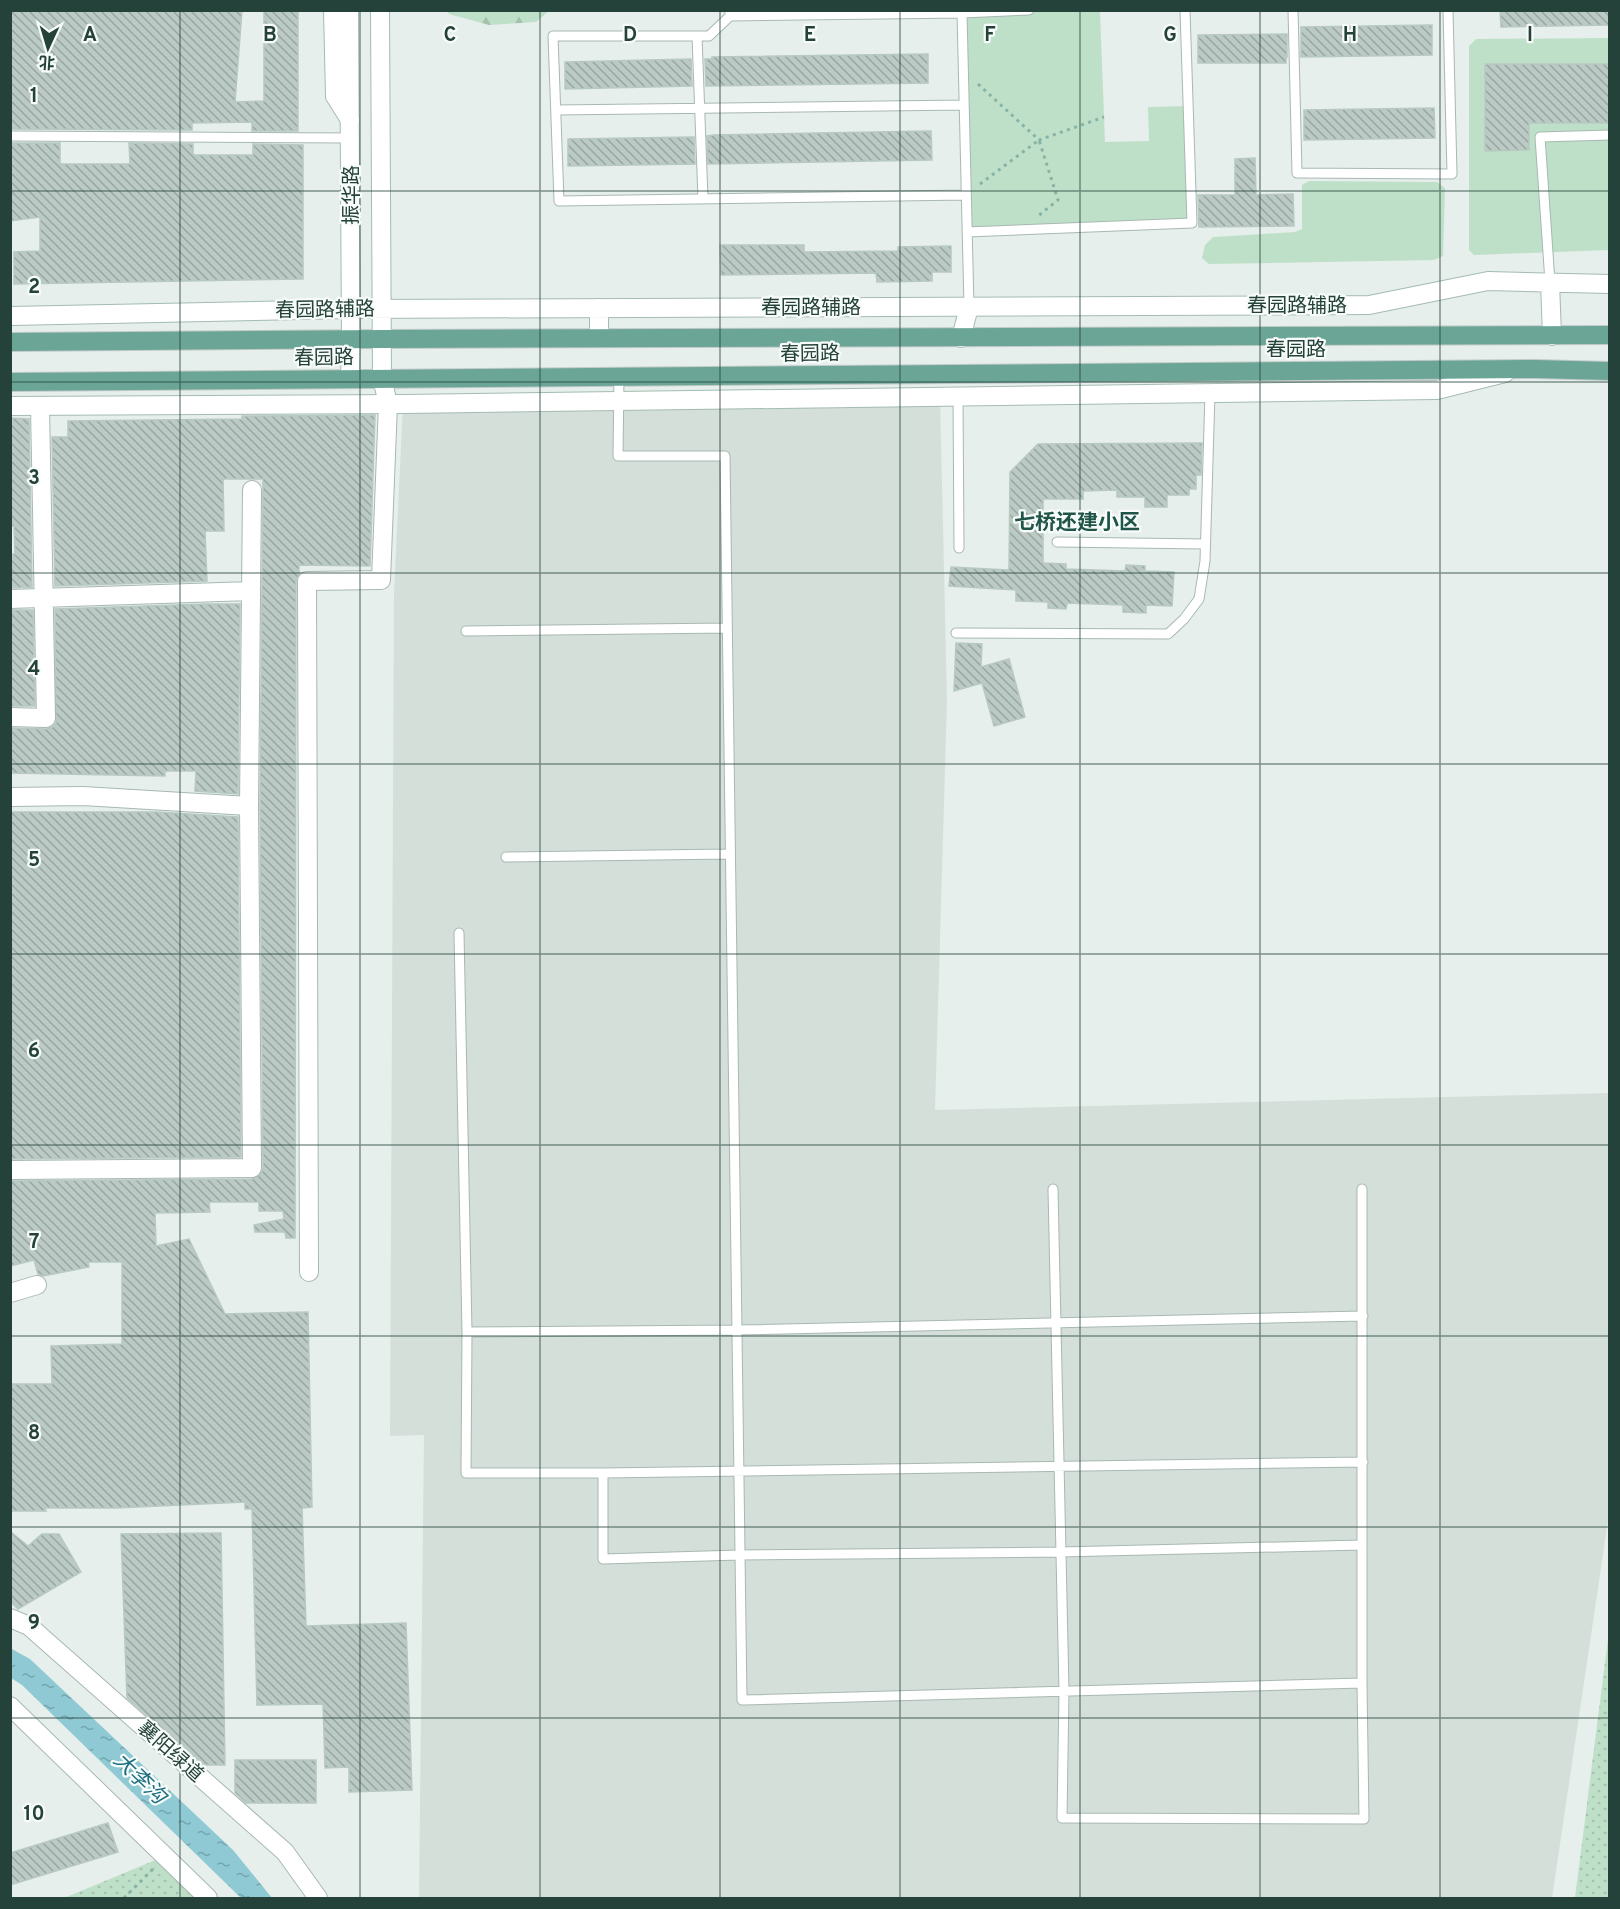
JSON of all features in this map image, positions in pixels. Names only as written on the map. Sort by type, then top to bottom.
[{"type":"main road","name":"春园路","points":[[10,342],[1610,335]]},
{"type":"main road","name":"春园路","points":[[10,382],[1518,369],[1610,371]]},
{"type":"street","points":[[333,10],[335,96],[350,129]]},
{"type":"street","name":"振华路","points":[[349,10],[350,379]]},
{"type":"street","name":"振华路","points":[[309,1272],[307,581],[381,580],[388,404],[382,378],[381,10]]},
{"type":"street","points":[[381,120],[391,79],[391,10]]},
{"type":"street","name":"春园路辅路","points":[[10,315],[351,309],[1369,305],[1488,281],[1610,284]]},
{"type":"street","points":[[1550,282],[1552,336]]},
{"type":"street","points":[[961,338],[969,306]]},
{"type":"street","points":[[599,308],[599,339]]},
{"type":"street","points":[[10,406],[388,404],[1437,390],[1518,369]]},
{"type":"street","points":[[1210,393],[1212,372]]},
{"type":"street","points":[[958,374],[958,397]]},
{"type":"street","points":[[243,380],[252,404]]},
{"type":"street","points":[[10,717],[46,718],[40,382]]},
{"type":"street","points":[[10,1170],[252,1168],[249,806],[252,490]]},
{"type":"street","points":[[10,599],[252,591]]},
{"type":"street","points":[[10,796],[83,796],[249,806]]},
{"type":"street","points":[[10,1293],[37,1286]]},
{"type":"street","name":"襄阳绿道","points":[[10,1618],[29,1626],[285,1852],[318,1899]]},
{"type":"street","points":[[10,1706],[208,1899]]},
{"type":"lane","points":[[966,195],[559,201],[553,36],[710,36],[730,13],[962,13],[1029,10]]},
{"type":"lane","points":[[967,232],[1192,223],[1185,10]]},
{"type":"lane","points":[[1293,10],[1297,173],[1452,174],[1448,10]]},
{"type":"lane","points":[[962,13],[969,306]]},
{"type":"lane","points":[[697,36],[703,199]]},
{"type":"lane","points":[[555,110],[964,105]]},
{"type":"lane","points":[[10,136],[350,129]]},
{"type":"lane","points":[[1550,282],[1540,137],[1610,135]]},
{"type":"lane","points":[[620,377],[618,456],[725,456],[742,1700],[1362,1683]]},
{"type":"lane","points":[[956,633],[1167,634],[1184,619],[1199,599],[1205,561],[1210,393]]},
{"type":"lane","points":[[958,397],[959,548]]},
{"type":"lane","points":[[1057,542],[1205,544]]},
{"type":"lane","points":[[466,631],[727,628]]},
{"type":"lane","points":[[506,857],[730,854]]},
{"type":"lane","points":[[459,933],[467,1332],[466,1473],[1363,1462]]},
{"type":"lane","points":[[1053,1189],[1064,1691],[1062,1818],[1364,1819],[1362,1189]]},
{"type":"lane","points":[[467,1332],[737,1330],[1363,1316]]},
{"type":"lane","points":[[603,1473],[603,1559],[1362,1545]]},
{"type":"path","points":[[963,71],[1039,141],[1058,200],[1020,230]]},
{"type":"path","points":[[966,195],[1039,141],[1104,117]]},
{"type":"path","points":[[124,1899],[165,1856]]},
{"type":"shaded area","points":[[940,397],[947,701],[935,1110],[1609,1093],[1609,1514],[1552,1898],[419,1898],[424,1435],[390,1436],[394,593],[403,404]]},
{"type":"green space","points":[[447,11],[549,11],[536,22],[489,25],[449,14]]},
{"type":"green space","points":[[1100,11],[1105,142],[1149,141],[1148,107],[1188,106],[1192,223],[967,232],[962,13]]},
{"type":"green space","points":[[1609,38],[1609,250],[1474,255],[1469,250],[1469,46],[1476,39]]},
{"type":"green space","points":[[1309,181],[1437,182],[1445,188],[1443,256],[1434,260],[1209,264],[1202,258],[1205,245],[1213,237],[1295,232],[1302,229],[1302,185]]},
{"type":"green space","points":[[1609,1631],[1609,1898],[1575,1898]]},
{"type":"green space","points":[[165,1856],[208,1898],[64,1898]]},
{"type":"water","name":"大李沟","points":[[10,1648],[30,1659],[233,1850],[272,1898],[241,1898],[22,1685],[11,1678]]},
{"type":"building","points":[[10,10],[242,10],[235,102],[264,101],[264,10],[298,10],[298,131],[252,131],[252,122],[192,123],[192,130],[10,129]]},
{"type":"building","points":[[1500,10],[1610,10],[1610,25],[1501,27]]},
{"type":"building","points":[[1432,25],[1432,55],[1301,57],[1301,27]]},
{"type":"building","points":[[1287,34],[1286,63],[1198,63],[1198,35]]},
{"type":"building","points":[[928,54],[928,83],[706,86],[705,59],[712,59],[712,57]]},
{"type":"building","points":[[691,59],[692,86],[565,89],[565,62]]},
{"type":"building","points":[[1485,64],[1610,64],[1608,123],[1529,123],[1529,150],[1485,151]]},
{"type":"building","points":[[1434,108],[1435,138],[1304,140],[1304,110]]},
{"type":"building","points":[[931,131],[932,160],[708,164],[707,136]]},
{"type":"building","points":[[694,137],[695,164],[568,166],[568,139]]},
{"type":"building","points":[[10,143],[60,143],[60,164],[130,164],[129,143],[193,144],[193,155],[253,155],[253,144],[303,145],[303,279],[14,284],[14,252],[40,251],[40,217],[10,221]]},
{"type":"building","points":[[1255,158],[1256,195],[1293,194],[1294,226],[1199,227],[1198,195],[1235,195],[1235,159]]},
{"type":"building","points":[[720,245],[804,245],[804,252],[898,251],[898,247],[951,246],[951,272],[932,272],[932,281],[877,282],[876,273],[721,275]]},
{"type":"building","points":[[375,415],[370,566],[299,565],[296,581],[295,1238],[286,1238],[285,1232],[255,1232],[254,1225],[284,1219],[283,1211],[259,1211],[259,1202],[209,1202],[210,1212],[155,1213],[156,1246],[189,1239],[225,1314],[308,1312],[312,1507],[302,1508],[306,1626],[406,1623],[412,1790],[349,1792],[349,1767],[325,1768],[323,1704],[257,1705],[252,1509],[245,1509],[245,1502],[10,1511],[10,1384],[52,1384],[51,1346],[122,1344],[122,1262],[88,1262],[89,1267],[43,1276],[38,1274],[34,1260],[10,1266],[10,1181],[252,1179],[261,1174],[263,1168],[260,806],[263,479],[223,479],[224,531],[205,531],[207,581],[55,586],[52,437],[68,437],[68,421]]},
{"type":"building","points":[[10,418],[29,419],[32,587],[10,588],[10,554],[15,554],[14,526],[10,526]]},
{"type":"building","points":[[1202,443],[1201,475],[1196,475],[1196,489],[1189,489],[1189,495],[1167,495],[1167,507],[1145,507],[1145,497],[1117,497],[1117,490],[1083,491],[1083,499],[1043,499],[1043,563],[1066,564],[1066,569],[1125,571],[1126,565],[1145,566],[1145,571],[1174,572],[1172,606],[1146,605],[1146,613],[1123,612],[1123,605],[1067,603],[1066,609],[1048,608],[1048,602],[1016,601],[1016,590],[949,586],[951,567],[1009,570],[1010,472],[1038,444]]},
{"type":"building","points":[[240,604],[238,794],[195,791],[196,771],[165,771],[165,776],[10,773],[10,728],[46,729],[56,723],[55,609]]},
{"type":"building","points":[[10,610],[33,610],[35,706],[10,706]]},
{"type":"building","points":[[956,643],[982,644],[981,667],[1009,659],[1025,717],[994,726],[982,683],[954,691]]},
{"type":"building","points":[[10,812],[157,812],[238,817],[241,1157],[10,1159]]},
{"type":"building","points":[[10,1531],[28,1546],[42,1534],[59,1534],[81,1572],[18,1609],[10,1601]]},
{"type":"building","points":[[221,1533],[225,1765],[204,1765],[127,1698],[121,1534]]},
{"type":"building","points":[[235,1760],[316,1760],[316,1803],[246,1803],[235,1793]]},
{"type":"building","points":[[108,1823],[118,1852],[10,1885],[10,1853]]},
{"type":"district","name":"七桥还建小区","points":[[1077,522]]}]
